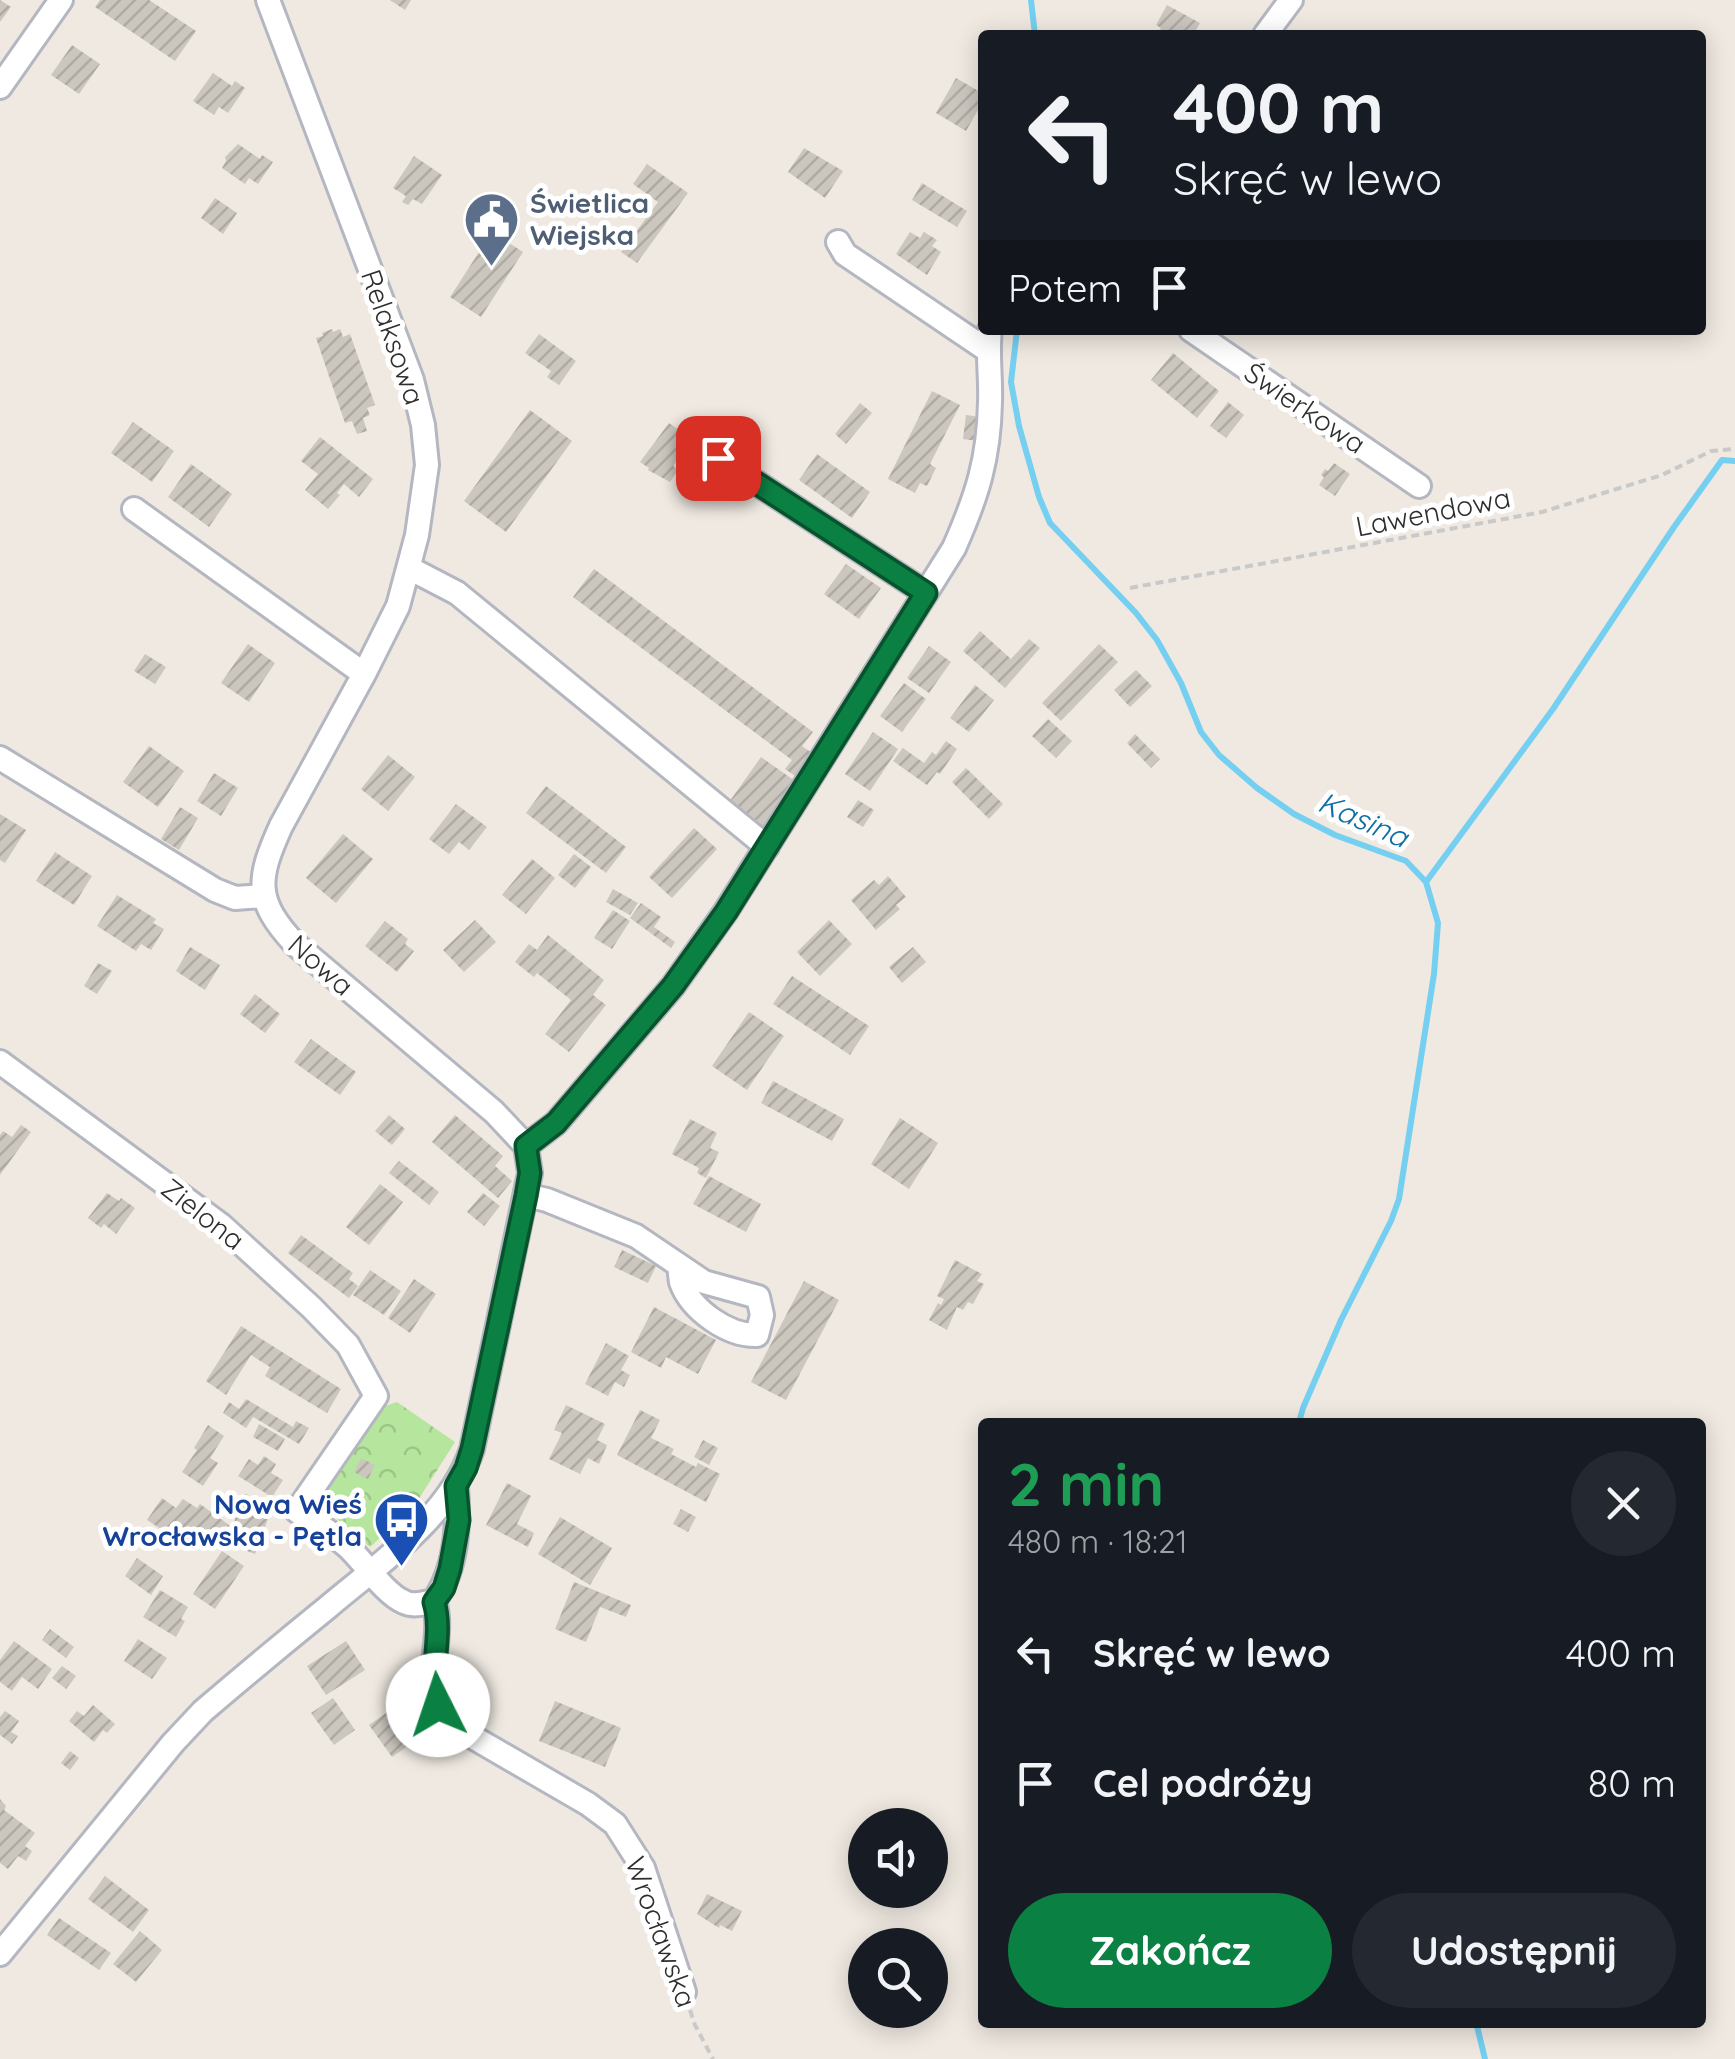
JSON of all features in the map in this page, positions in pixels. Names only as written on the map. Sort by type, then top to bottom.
[{"type":"street","points":[[0,87],[61,0]]},
{"type":"street","name":"Relaksowa","points":[[262,896],[269,852],[281,826],[398,606],[410,568],[427,464],[412,380],[268,0]]},
{"type":"street","points":[[1269,30],[1291,0]]},
{"type":"street","points":[[838,242],[845,254],[978,334]]},
{"type":"street","name":"Świerkowa","points":[[1198,335],[1419,486]]},
{"type":"street","points":[[526,1146],[556,1123],[673,986],[726,912],[954,548],[984,471],[990,398],[988,340]]},
{"type":"street","points":[[718,458],[926,593]]},
{"type":"street","points":[[134,509],[364,674]]},
{"type":"street","points":[[410,568],[458,592],[766,847]]},
{"type":"street","points":[[0,758],[215,890],[235,898],[262,896]]},
{"type":"street","name":"Nowa","points":[[262,896],[268,911],[294,944],[494,1112],[526,1146]]},
{"type":"street","name":"Zielona","points":[[0,1062],[221,1225],[348,1345],[376,1396],[296,1512],[330,1531],[371,1570]]},
{"type":"street","name":"Wrocławska","points":[[0,1954],[172,1742],[202,1711],[422,1526],[456,1486],[472,1449],[526,1196],[530,1173],[526,1146]]},
{"type":"street","points":[[526,1196],[547,1200],[623,1230],[680,1266]]},
{"type":"street","name":"Wrocławska","points":[[456,1486],[456,1536],[444,1588],[434,1602],[438,1615],[434,1689],[438,1705],[452,1725],[588,1804],[614,1824],[643,1868],[684,1992]]},
{"type":"street","points":[[371,1570],[400,1601],[412,1605],[434,1602]]},
{"type":"path","name":"Lawendowa","points":[[1130,588],[1542,512],[1662,476],[1711,451],[1735,450]]},
{"type":"path","name":"Wrocławska","points":[[684,1992],[695,2025],[713,2059]]},
{"type":"green space","points":[[397,1402],[455,1442],[413,1508],[370,1547],[312,1498],[379,1408]]},
{"type":"building","points":[[0,0],[11,7],[0,22]]},
{"type":"building","points":[[100,0],[149,0],[196,31],[175,61],[95,7]]},
{"type":"building","points":[[390,0],[411,0],[405,10]]},
{"type":"building","points":[[1167,5],[1200,23],[1196,30],[1160,30],[1156,25]]},
{"type":"building","points":[[72,45],[100,64],[79,94],[51,75]]},
{"type":"building","points":[[213,73],[232,86],[235,81],[245,88],[228,113],[219,107],[214,115],[193,101]]},
{"type":"building","points":[[956,78],[978,91],[978,110],[966,131],[936,113]]},
{"type":"building","points":[[238,144],[260,159],[262,155],[273,162],[258,184],[249,178],[245,184],[222,168],[225,157]]},
{"type":"building","points":[[804,148],[843,171],[825,198],[788,172]]},
{"type":"building","points":[[414,156],[442,175],[422,204],[413,199],[408,205],[402,202],[406,196],[393,188]]},
{"type":"building","points":[[647,164],[688,193],[637,263],[621,252],[658,202],[633,184]]},
{"type":"building","points":[[922,183],[967,211],[957,227],[912,200]]},
{"type":"building","points":[[215,198],[237,213],[223,234],[201,218]]},
{"type":"building","name":"Świetlica Wiejska","points":[[492,232],[523,252],[481,317],[450,297]]},
{"type":"building","points":[[910,232],[920,238],[924,232],[937,240],[932,246],[941,252],[927,275],[896,254]]},
{"type":"building","points":[[340,329],[343,337],[350,334],[375,405],[367,408],[370,415],[363,418],[367,431],[357,434],[352,421],[345,423],[316,338]]},
{"type":"building","points":[[539,334],[576,361],[559,385],[547,377],[551,371],[525,353]]},
{"type":"building","points":[[1173,353],[1219,391],[1197,418],[1151,380]]},
{"type":"building","points":[[932,391],[960,405],[930,464],[936,468],[927,486],[920,483],[915,493],[888,479]]},
{"type":"building","points":[[1228,402],[1244,415],[1226,438],[1210,426]]},
{"type":"building","points":[[860,403],[872,413],[846,444],[835,434]]},
{"type":"building","points":[[530,410],[572,441],[506,532],[464,501]]},
{"type":"building","points":[[966,415],[981,417],[978,441],[963,439]]},
{"type":"building","points":[[133,422],[174,451],[152,482],[111,453]]},
{"type":"building","points":[[669,423],[692,439],[673,466],[678,470],[670,482],[640,462]]},
{"type":"building","points":[[320,437],[373,479],[359,497],[344,484],[328,509],[305,490],[318,474],[301,461]]},
{"type":"building","points":[[817,454],[870,492],[852,518],[799,480]]},
{"type":"building","points":[[1334,463],[1350,474],[1335,496],[1319,485],[1325,469],[1328,471]]},
{"type":"building","points":[[191,464],[232,494],[209,527],[168,497]]},
{"type":"building","points":[[846,564],[881,588],[859,619],[824,594]]},
{"type":"building","points":[[594,569],[813,732],[802,746],[812,753],[795,776],[785,769],[792,760],[573,597]]},
{"type":"building","points":[[980,631],[1011,659],[1029,639],[1040,648],[1005,688],[963,651]]},
{"type":"building","points":[[248,644],[275,663],[249,702],[221,683]]},
{"type":"building","points":[[1099,644],[1118,662],[1061,721],[1042,703]]},
{"type":"building","points":[[929,646],[951,662],[929,693],[907,678]]},
{"type":"building","points":[[145,654],[166,667],[155,684],[134,671]]},
{"type":"building","points":[[1136,670],[1152,686],[1130,707],[1114,690]]},
{"type":"building","points":[[904,683],[926,699],[902,732],[880,716]]},
{"type":"building","points":[[975,685],[994,700],[969,732],[950,718]]},
{"type":"building","points":[[1048,719],[1072,741],[1056,758],[1032,736]]},
{"type":"building","points":[[873,732],[898,749],[870,791],[845,774]]},
{"type":"building","points":[[1135,734],[1160,759],[1151,768],[1127,743]]},
{"type":"building","points":[[946,741],[957,749],[927,785],[893,761],[903,748],[924,763]]},
{"type":"building","points":[[149,746],[184,771],[158,807],[123,782]]},
{"type":"building","points":[[388,755],[415,777],[388,811],[361,789]]},
{"type":"building","points":[[761,757],[795,781],[762,829],[727,805]]},
{"type":"building","points":[[966,768],[1003,804],[989,819],[952,782]]},
{"type":"building","points":[[214,773],[238,788],[221,816],[197,801]]},
{"type":"building","points":[[546,786],[626,847],[606,873],[526,813]]},
{"type":"building","points":[[858,800],[874,810],[863,827],[847,817]]},
{"type":"building","points":[[456,804],[487,827],[469,850],[459,842],[449,854],[429,839]]},
{"type":"building","points":[[180,807],[198,818],[179,850],[161,839]]},
{"type":"building","points":[[0,814],[26,830],[5,863],[0,860]]},
{"type":"building","points":[[694,828],[717,849],[672,898],[649,877]]},
{"type":"building","points":[[343,834],[373,859],[336,903],[306,878]]},
{"type":"building","points":[[55,852],[92,876],[74,905],[36,881]]},
{"type":"building","points":[[574,854],[591,867],[575,888],[558,875]]},
{"type":"building","points":[[532,859],[555,878],[526,914],[502,895]]},
{"type":"building","points":[[888,876],[906,897],[896,905],[900,909],[876,930],[851,900],[874,880],[879,885]]},
{"type":"building","points":[[613,889],[638,903],[630,915],[606,902]]},
{"type":"building","points":[[117,895],[156,919],[153,923],[164,929],[151,950],[141,944],[136,951],[97,926]]},
{"type":"building","points":[[641,903],[661,917],[654,927],[675,942],[671,948],[630,918]]},
{"type":"building","points":[[613,910],[630,921],[612,949],[594,938]]},
{"type":"building","points":[[475,920],[496,942],[464,972],[443,950]]},
{"type":"building","points":[[829,920],[852,944],[820,976],[797,952]]},
{"type":"building","points":[[385,921],[408,939],[405,944],[414,951],[397,972],[365,946]]},
{"type":"building","points":[[548,935],[604,980],[593,995],[606,1005],[569,1052],[545,1034],[571,1000],[537,973],[534,977],[515,962],[529,944],[537,950]]},
{"type":"building","points":[[190,947],[220,965],[205,990],[176,971]]},
{"type":"building","points":[[913,947],[926,962],[902,983],[889,967]]},
{"type":"building","points":[[98,963],[112,971],[97,994],[84,986]]},
{"type":"building","points":[[792,976],[869,1026],[850,1055],[773,1004]]},
{"type":"building","points":[[255,994],[280,1014],[265,1033],[240,1014]]},
{"type":"building","points":[[749,1012],[784,1036],[747,1090],[712,1066]]},
{"type":"building","points":[[311,1039],[356,1072],[340,1095],[294,1062]]},
{"type":"building","points":[[773,1081],[844,1119],[832,1141],[761,1103]]},
{"type":"building","points":[[389,1115],[405,1129],[392,1145],[375,1131]]},
{"type":"building","points":[[455,1115],[503,1156],[495,1166],[512,1181],[498,1198],[432,1142]]},
{"type":"building","points":[[900,1118],[938,1143],[909,1189],[871,1164]]},
{"type":"building","points":[[690,1119],[717,1133],[710,1148],[719,1152],[706,1178],[697,1173],[699,1168],[672,1154]]},
{"type":"building","points":[[21,1125],[31,1132],[0,1175],[0,1135],[3,1131],[12,1137]]},
{"type":"building","points":[[399,1161],[439,1192],[429,1205],[389,1173]]},
{"type":"building","points":[[709,1176],[761,1204],[746,1232],[693,1204]]},
{"type":"building","points":[[380,1184],[403,1202],[369,1245],[346,1227]]},
{"type":"building","points":[[107,1193],[135,1208],[116,1234],[88,1218]]},
{"type":"building","points":[[483,1193],[500,1206],[484,1226],[467,1212]]},
{"type":"building","points":[[301,1235],[353,1273],[349,1279],[358,1286],[349,1298],[288,1253]]},
{"type":"building","points":[[622,1250],[656,1266],[648,1283],[614,1267]]},
{"type":"building","points":[[955,1260],[982,1274],[977,1281],[984,1284],[973,1304],[968,1302],[963,1310],[957,1307],[947,1330],[929,1320],[944,1299],[937,1296]]},
{"type":"building","points":[[370,1270],[401,1291],[384,1315],[353,1295]]},
{"type":"building","points":[[414,1279],[436,1294],[410,1333],[388,1318]]},
{"type":"building","points":[[804,1281],[839,1300],[786,1400],[751,1382]]},
{"type":"building","points":[[654,1307],[716,1340],[698,1374],[666,1357],[661,1368],[631,1352]]},
{"type":"building","points":[[241,1326],[341,1389],[327,1413],[265,1376],[270,1367],[251,1355],[226,1395],[206,1381]]},
{"type":"building","points":[[606,1343],[629,1356],[621,1370],[630,1375],[624,1387],[615,1382],[608,1396],[585,1384]]},
{"type":"building","points":[[246,1399],[293,1427],[296,1421],[309,1428],[299,1444],[253,1417],[246,1428],[223,1413],[229,1402],[239,1409]]},
{"type":"building","points":[[566,1405],[605,1424],[597,1440],[607,1445],[599,1464],[588,1458],[580,1474],[549,1459],[562,1433],[554,1430]]},
{"type":"building","points":[[640,1410],[660,1420],[651,1438],[674,1449],[671,1454],[720,1474],[706,1502],[617,1455]]},
{"type":"building","points":[[259,1424],[285,1439],[278,1451],[253,1437]]},
{"type":"building","points":[[208,1425],[224,1436],[210,1458],[218,1463],[203,1486],[182,1472]]},
{"type":"building","points":[[703,1440],[718,1448],[709,1465],[694,1457]]},
{"type":"building","points":[[264,1456],[276,1464],[271,1473],[283,1480],[272,1497],[238,1476],[249,1459],[258,1465]]},
{"type":"building","points":[[361,1458],[375,1465],[368,1479],[354,1472]]},
{"type":"building","points":[[507,1483],[531,1496],[517,1524],[534,1533],[528,1547],[486,1525]]},
{"type":"building","points":[[245,1494],[273,1505],[255,1554],[226,1543],[208,1530],[198,1546],[174,1529],[170,1535],[147,1520],[162,1498],[176,1508],[183,1499],[197,1508],[200,1504],[232,1527]]},
{"type":"building","points":[[681,1509],[696,1517],[688,1532],[673,1524]]},
{"type":"building","points":[[560,1517],[612,1548],[590,1585],[538,1554]]},
{"type":"building","points":[[222,1551],[244,1566],[215,1609],[193,1594]]},
{"type":"building","points":[[137,1558],[163,1576],[151,1595],[125,1576]]},
{"type":"building","points":[[574,1582],[631,1605],[626,1617],[600,1607],[586,1642],[555,1629]]},
{"type":"building","points":[[160,1590],[188,1607],[176,1637],[143,1617]]},
{"type":"building","points":[[50,1629],[74,1647],[66,1658],[42,1640]]},
{"type":"building","points":[[138,1639],[167,1658],[152,1679],[124,1661]]},
{"type":"building","points":[[14,1641],[52,1669],[38,1689],[22,1677],[12,1691],[0,1682],[0,1660]]},
{"type":"building","points":[[346,1641],[365,1670],[326,1695],[307,1666]]},
{"type":"building","points":[[62,1666],[76,1676],[66,1689],[52,1678]]},
{"type":"building","points":[[409,1697],[431,1730],[392,1757],[369,1725]]},
{"type":"building","points":[[333,1698],[355,1730],[334,1745],[311,1713]]},
{"type":"building","points":[[555,1701],[621,1728],[605,1767],[539,1741]]},
{"type":"building","points":[[93,1705],[115,1724],[107,1733],[103,1730],[94,1742],[69,1721],[77,1711],[84,1716]]},
{"type":"building","points":[[5,1711],[19,1721],[11,1732],[18,1736],[12,1744],[0,1735],[0,1717]]},
{"type":"building","points":[[70,1751],[79,1758],[70,1770],[61,1763]]},
{"type":"building","points":[[0,1799],[6,1806],[4,1810],[35,1833],[25,1846],[32,1851],[26,1861],[18,1856],[8,1869],[0,1863]]},
{"type":"building","points":[[105,1876],[149,1910],[133,1932],[88,1899]]},
{"type":"building","points":[[707,1894],[742,1911],[732,1931],[697,1914]]},
{"type":"building","points":[[59,1918],[111,1953],[99,1970],[47,1935]]},
{"type":"building","points":[[140,1931],[162,1950],[136,1982],[113,1964]]},
{"type":"waterway","name":"Kasina","points":[[1031,0],[1034,30]]},
{"type":"waterway","name":"Kasina","points":[[1016,335],[1011,382],[1019,426],[1050,523],[1157,640],[1181,683],[1201,732],[1219,755],[1294,814],[1335,835],[1406,861],[1426,882],[1438,923],[1434,974],[1399,1199],[1341,1320],[1300,1418]]},
{"type":"waterway","points":[[1426,882],[1553,709],[1722,460],[1735,461]]},
{"type":"waterway","name":"Kasina","points":[[1477,2028],[1485,2059]]},
{"type":"place","name":"Świetlica Wiejska","points":[[491,268]]},
{"type":"place","name":"Nowa Wieś Wrocławska - Pętla","points":[[401,1569]]},
{"type":"route","points":[[438,1705],[434,1689],[438,1615],[434,1602],[450,1569],[459,1520],[456,1486],[472,1449],[526,1196],[530,1173],[526,1146],[556,1123],[673,986],[726,912],[926,593],[718,458]]}]
